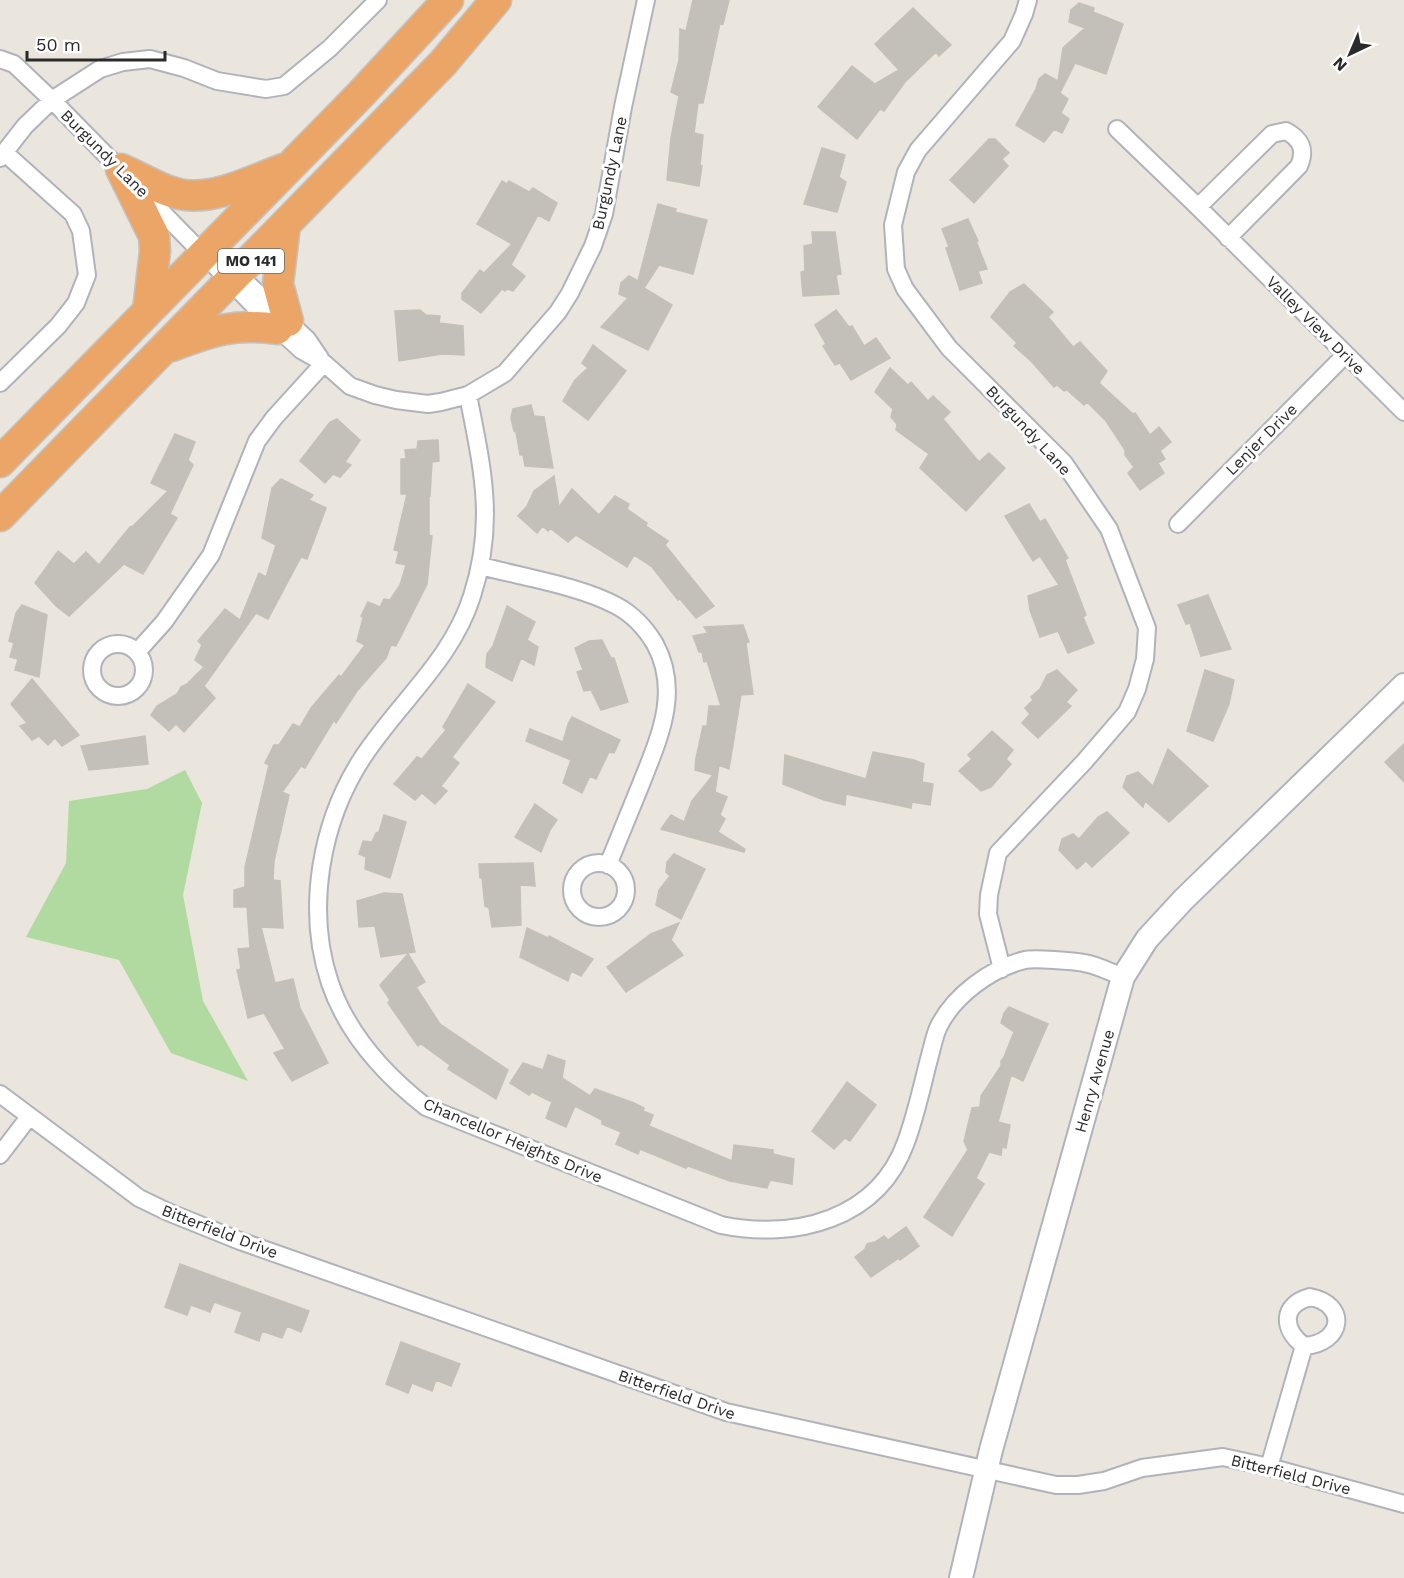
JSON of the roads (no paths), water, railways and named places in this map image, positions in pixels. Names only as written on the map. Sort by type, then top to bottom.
[{"type":"highway","name":"MO 141","points":[[0,462],[291,166],[448,0]]},
{"type":"highway","name":"MO 141","points":[[0,516],[443,63],[496,0]]},
{"type":"highway","points":[[121,169],[163,189],[185,195],[205,195],[291,166]]},
{"type":"highway","points":[[121,169],[154,237],[154,266],[148,311]]},
{"type":"highway","points":[[164,349],[228,328],[282,325],[278,284],[285,225]]},
{"type":"street","points":[[0,382],[58,326],[76,303],[87,275],[81,231],[73,214],[2,155],[25,126],[52,100],[100,69],[123,62],[150,58],[218,81],[266,89],[284,86],[330,48],[378,0]]},
{"type":"street","name":"Burgundy Lane","points":[[0,59],[14,64],[52,100],[205,254],[234,278],[282,325],[301,350],[324,363],[351,386],[396,400],[428,404],[468,395],[505,373],[558,312],[593,246],[604,214],[623,107],[646,0]]},
{"type":"street","name":"Burgundy Lane","points":[[1002,969],[988,915],[989,895],[998,853],[1084,762],[1127,712],[1137,689],[1145,659],[1147,628],[1109,529],[1064,463],[949,348],[904,289],[896,269],[893,225],[906,172],[926,141],[1012,41],[1028,0]]},
{"type":"street","name":"Valley View Drive","points":[[1117,129],[1404,412]]},
{"type":"street","points":[[1198,207],[1272,134],[1286,131],[1298,140],[1302,148],[1299,166],[1228,238]]},
{"type":"street","name":"Lenjer Drive","points":[[1178,524],[1345,355]]},
{"type":"street","points":[[137,652],[164,622],[212,555],[257,441],[324,363]]},
{"type":"street","name":"Chancellor Heights Drive","points":[[468,395],[485,490],[486,511],[481,566],[472,598],[440,661],[363,757],[345,789],[323,854],[318,922],[330,984],[360,1039],[390,1077],[426,1107],[721,1225],[746,1230],[771,1231],[795,1228],[827,1221],[852,1210],[878,1189],[896,1165],[906,1143],[938,1029],[953,1006],[987,976],[1026,959],[1084,963],[1123,977]]},
{"type":"street","points":[[481,566],[581,592],[619,607],[649,634],[660,654],[668,688],[662,731],[608,865]]},
{"type":"street","name":"Henry Avenue","points":[[961,1578],[986,1469],[1123,977],[1148,939],[1183,900],[1404,685]]},
{"type":"street","name":"Bitterfield Drive","points":[[0,1094],[139,1198],[168,1212],[240,1241],[726,1412],[1056,1485],[1078,1485],[1104,1481],[1142,1468],[1223,1457],[1269,1467],[1404,1504]]},
{"type":"street","points":[[0,1155],[29,1117]]},
{"type":"street","points":[[1269,1467],[1304,1346]]}]
